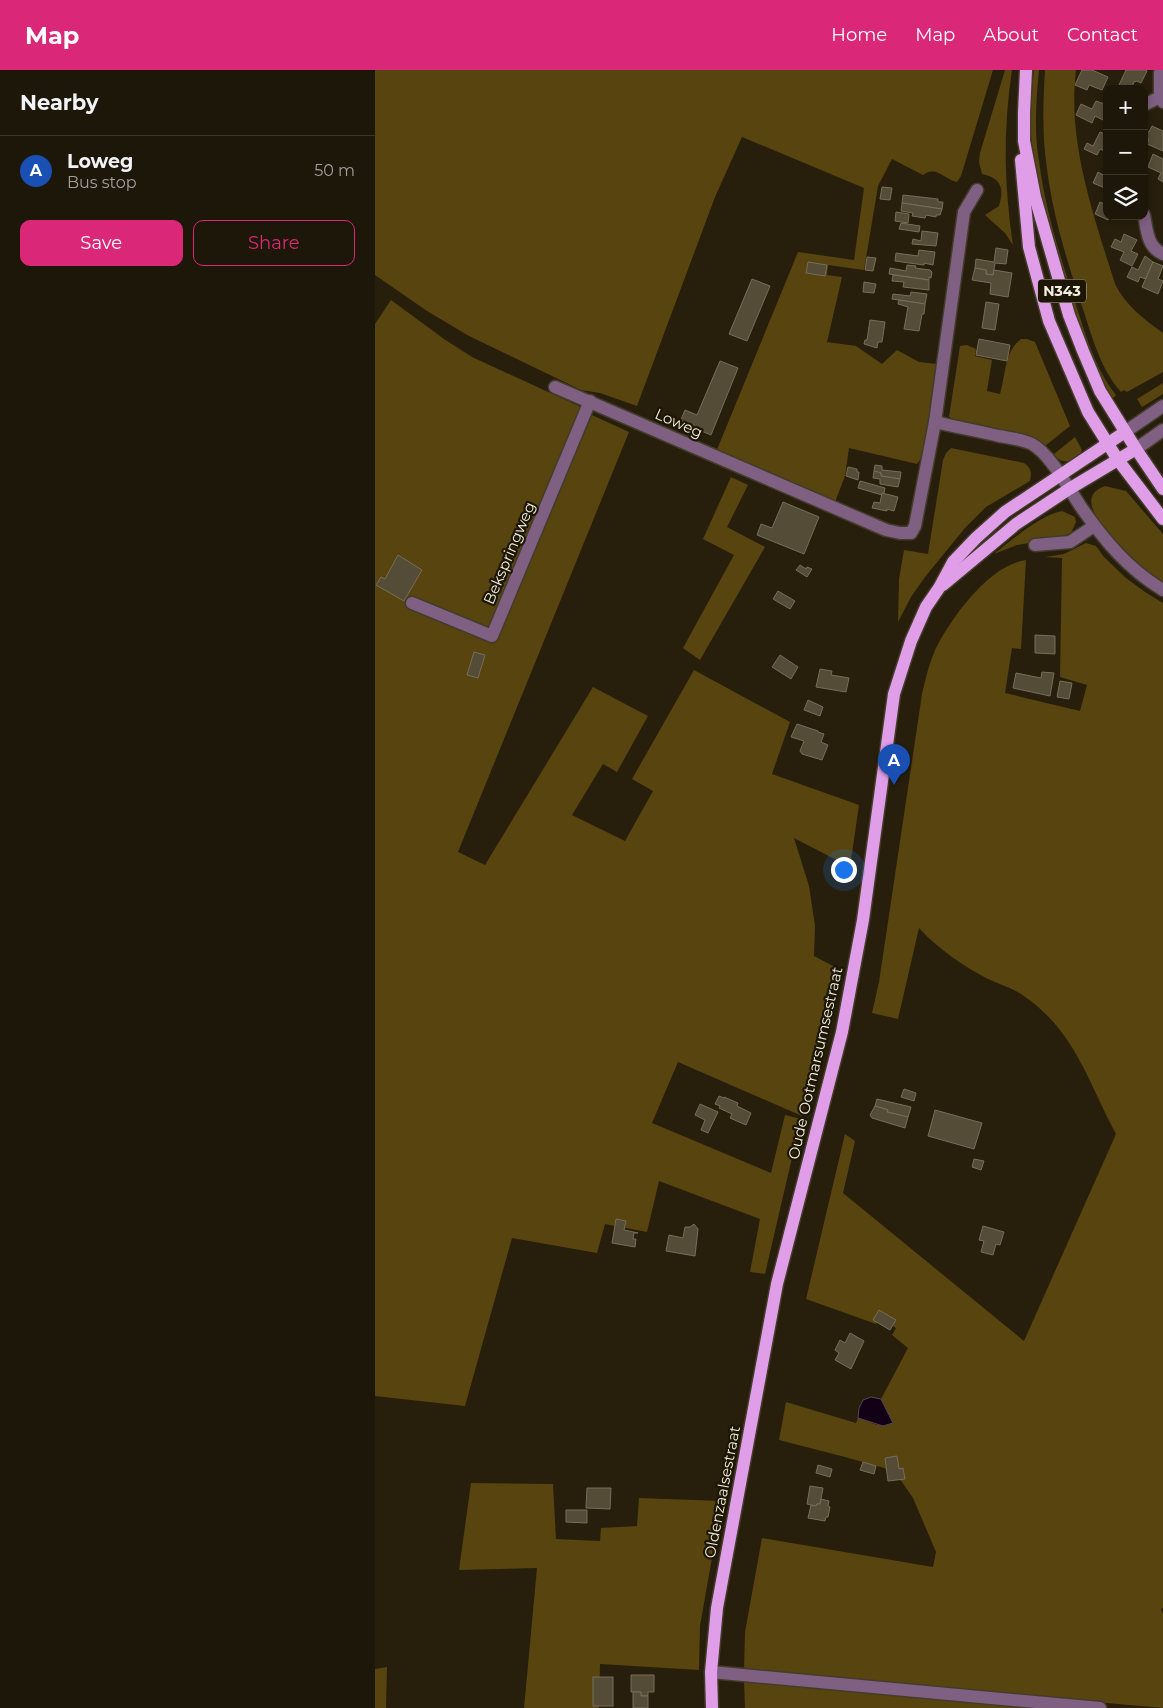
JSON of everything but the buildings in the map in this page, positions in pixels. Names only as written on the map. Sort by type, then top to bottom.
[{"type":"main road","name":"N343","points":[[1026,70],[1024,140],[1021,163],[1029,247],[1049,320],[1088,412],[1118,460],[1163,519]]},
{"type":"main road","name":"N343","points":[[1024,140],[1035,197],[1069,314],[1083,352],[1100,390],[1125,432],[1163,488]]},
{"type":"main road","name":"Oude Ootmarsumsestraat","points":[[777,1284],[842,1032],[863,920],[895,694],[911,641],[926,606],[939,588],[953,562],[976,538],[1005,512],[1107,442],[1125,432]]},
{"type":"main road","name":"Oude Ootmarsumsestraat","points":[[939,588],[1016,524],[1069,489],[1136,449]]},
{"type":"main road","name":"Oldenzaalsestraat","points":[[712,1708],[711,1672],[717,1608],[777,1284]]},
{"type":"street","points":[[1148,104],[1161,100],[1160,73],[1162,70]]},
{"type":"street","points":[[977,190],[964,212],[935,422],[1019,440],[1032,445],[1043,454],[1060,474],[1094,526],[1127,564],[1163,590]]},
{"type":"street","points":[[1145,220],[1149,241],[1156,251],[1163,254]]},
{"type":"street","name":"Loweg","points":[[555,387],[885,530],[900,533],[911,533],[915,526],[935,422]]},
{"type":"street","name":"Bekspringweg","points":[[412,603],[492,636],[590,402]]},
{"type":"street","points":[[1125,432],[1163,406]]},
{"type":"street","points":[[1136,449],[1163,430]]},
{"type":"street","points":[[1035,545],[1070,542],[1094,526]]},
{"type":"street","points":[[711,1672],[1100,1708]]},
{"type":"shaded area","points":[[375,70],[993,70],[961,176],[957,182],[932,171],[923,175],[892,159],[878,186],[864,270],[828,265],[827,275],[842,277],[827,342],[856,346],[882,364],[897,350],[919,362],[937,364],[923,456],[917,464],[849,448],[845,476],[835,502],[716,452],[798,252],[854,260],[864,188],[742,137],[715,197],[637,406],[600,393],[581,390],[469,336],[427,311],[375,275]]},
{"type":"shaded area","points":[[1005,70],[1012,70],[1007,114],[1006,179],[1013,245],[1005,233],[985,215],[999,206],[1001,189],[997,181],[982,174],[979,162]]},
{"type":"shaded area","points":[[1034,70],[1039,70],[1036,104],[1037,150],[1049,215],[1087,338],[1102,374],[1116,395],[1111,400],[1084,344],[1046,223],[1034,166],[1031,134],[1031,101]]},
{"type":"shaded area","points":[[1045,70],[1076,70],[1075,124],[1084,179],[1115,284],[1124,299],[1142,317],[1163,333],[1163,372],[1127,392],[1124,390],[1121,392],[1114,383],[1098,353],[1057,223],[1045,157],[1043,107]]},
{"type":"shaded area","points":[[391,300],[472,357],[581,407],[524,576],[592,415],[629,432],[458,852],[485,865],[593,687],[648,716],[617,772],[603,764],[572,815],[625,841],[653,791],[632,779],[694,670],[790,722],[772,774],[859,805],[850,867],[794,838],[809,886],[815,926],[814,956],[835,967],[802,1116],[678,1062],[652,1123],[771,1173],[785,1115],[801,1119],[765,1274],[750,1272],[760,1219],[659,1181],[647,1232],[605,1224],[597,1253],[512,1238],[465,1406],[375,1396],[375,324]]},
{"type":"shaded area","points":[[1021,339],[1035,342],[1070,426],[1045,446],[1036,439],[961,423],[949,417],[960,346],[967,345],[976,349],[975,356],[992,360],[987,391],[1000,394],[1008,357],[1015,344]]},
{"type":"shaded area","points":[[1163,383],[1163,394],[1142,407],[1137,399]]},
{"type":"shaded area","points":[[1075,437],[1082,450],[1080,454],[1069,461],[1057,458],[1054,454]]},
{"type":"shaded area","points":[[951,448],[1024,463],[1030,471],[1030,481],[986,507],[965,528],[925,577],[911,597],[898,622],[899,579],[904,550],[928,554],[943,460]]},
{"type":"shaded area","points":[[731,477],[748,485],[727,527],[765,547],[700,660],[683,648],[734,555],[703,539]]},
{"type":"shaded area","points":[[1105,486],[1126,491],[1163,534],[1163,585],[1117,547],[1094,513],[1091,501],[1093,495],[1097,490]]},
{"type":"shaded area","points":[[1062,511],[1075,517],[1076,522],[1071,533],[1060,538],[1017,545],[994,554],[1036,522]]},
{"type":"shaded area","points":[[1086,543],[1096,546],[1104,557],[1126,578],[1163,603],[1163,1608],[1161,1609],[1163,1614],[1163,1708],[744,1671],[745,1632],[762,1538],[933,1567],[936,1552],[913,1498],[893,1473],[884,1468],[779,1440],[786,1402],[856,1423],[858,1418],[877,1425],[892,1423],[881,1399],[908,1348],[892,1335],[896,1328],[880,1318],[876,1324],[806,1299],[845,1134],[855,1141],[843,1193],[1024,1341],[1116,1134],[1078,1057],[1055,1023],[1021,994],[986,978],[959,962],[942,950],[919,928],[898,1019],[872,1013],[879,982],[922,694],[935,650],[961,609],[985,582],[1012,564],[1026,560],[1021,649],[1012,648],[1005,693],[1080,711],[1087,685],[1060,677],[1062,558],[1045,557],[1064,554]]},
{"type":"shaded area","points":[[871,1397],[881,1399],[893,1423],[883,1426],[858,1418],[859,1408],[863,1400]]},
{"type":"shaded area","points":[[471,1483],[553,1484],[556,1539],[600,1541],[601,1528],[637,1526],[639,1498],[722,1501],[700,1626],[699,1670],[600,1664],[599,1708],[524,1708],[537,1568],[459,1570]]},
{"type":"shaded area","points":[[387,1667],[386,1708],[375,1708],[375,1669]]},
{"type":"shaded area","points":[[744,1681],[1041,1708],[745,1708]]},
{"type":"place","name":"Loweg","points":[[894,785]]}]
